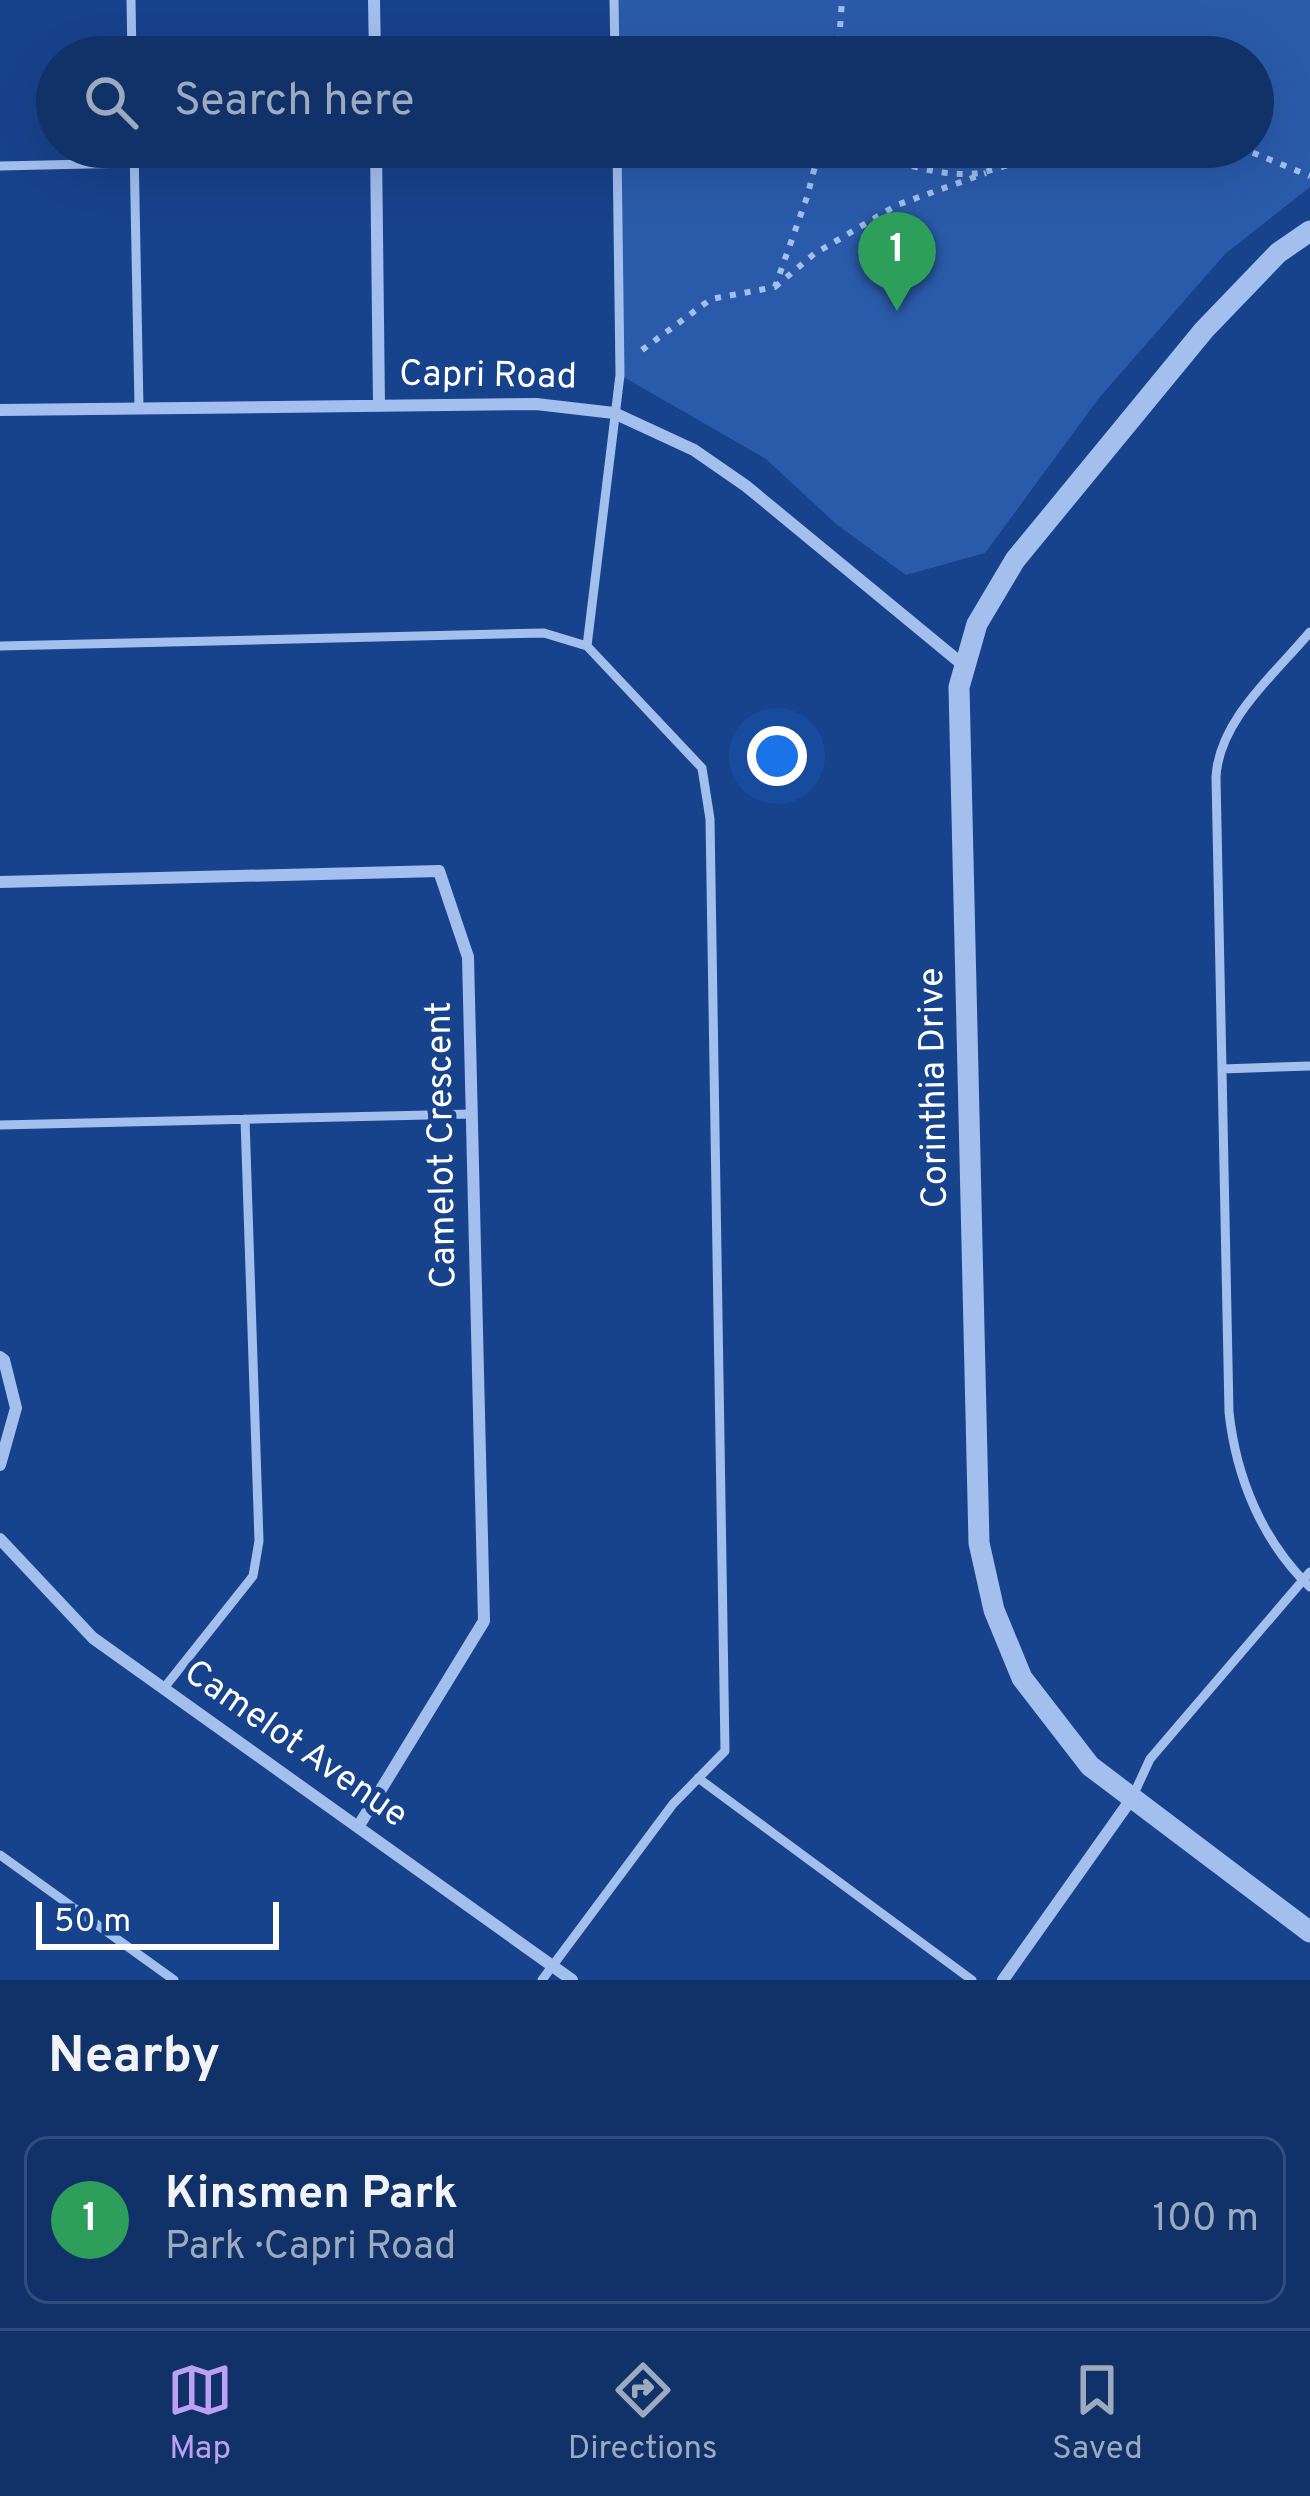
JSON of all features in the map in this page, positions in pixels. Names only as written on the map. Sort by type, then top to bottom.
[{"type":"street","points":[[374,0],[375,36]]},
{"type":"street","points":[[376,168],[379,405]]},
{"type":"street","name":"Corinthia Drive","points":[[1310,231],[1278,253],[1204,330],[1015,560],[976,624],[958,687],[979,1543],[994,1610],[1022,1678],[1090,1766],[1310,1932]]},
{"type":"street","name":"Capri Road","points":[[0,410],[536,404],[614,413],[694,450],[746,486],[962,664]]},
{"type":"street","name":"Camelot Crescent","points":[[0,882],[439,871],[468,957],[484,1621],[358,1827]]},
{"type":"street","points":[[0,1357],[16,1408],[0,1465]]},
{"type":"street","name":"Camelot Avenue","points":[[0,1539],[93,1638],[572,1980]]},
{"type":"street","points":[[1003,1980],[1132,1798]]},
{"type":"lane","points":[[131,0],[132,36]]},
{"type":"lane","points":[[614,0],[615,36]]},
{"type":"lane","points":[[0,166],[36,165]]},
{"type":"lane","points":[[134,168],[139,408]]},
{"type":"lane","points":[[587,646],[620,368],[617,168]]},
{"type":"lane","points":[[1132,1798],[1150,1759],[1307,1579],[1273,1539],[1242,1484],[1229,1412],[1217,754],[1232,724],[1310,632]]},
{"type":"lane","points":[[0,646],[544,633],[587,646],[702,768],[710,819],[724,1751],[674,1804],[542,1980]]},
{"type":"lane","points":[[1222,1069],[1310,1066]]},
{"type":"lane","points":[[0,1125],[472,1114]]},
{"type":"lane","points":[[164,1688],[253,1576],[260,1541],[245,1119]]},
{"type":"lane","points":[[698,1778],[971,1980]]},
{"type":"lane","points":[[0,1855],[174,1980]]},
{"type":"path","points":[[839,36],[842,0]]},
{"type":"path","points":[[1274,161],[1310,176]]},
{"type":"path","points":[[775,287],[815,168]]},
{"type":"path","points":[[927,168],[986,173]]},
{"type":"path","points":[[620,368],[696,307],[711,299],[775,287],[814,254],[897,205],[994,168]]},
{"type":"shaded area","points":[[614,0],[1310,0],[1310,187],[1225,254],[1099,398],[985,553],[906,575],[836,524],[766,459],[620,375],[617,168],[1274,168],[1274,36],[615,36]]},
{"type":"place","name":"Kinsmen Park","points":[[897,311]]}]
